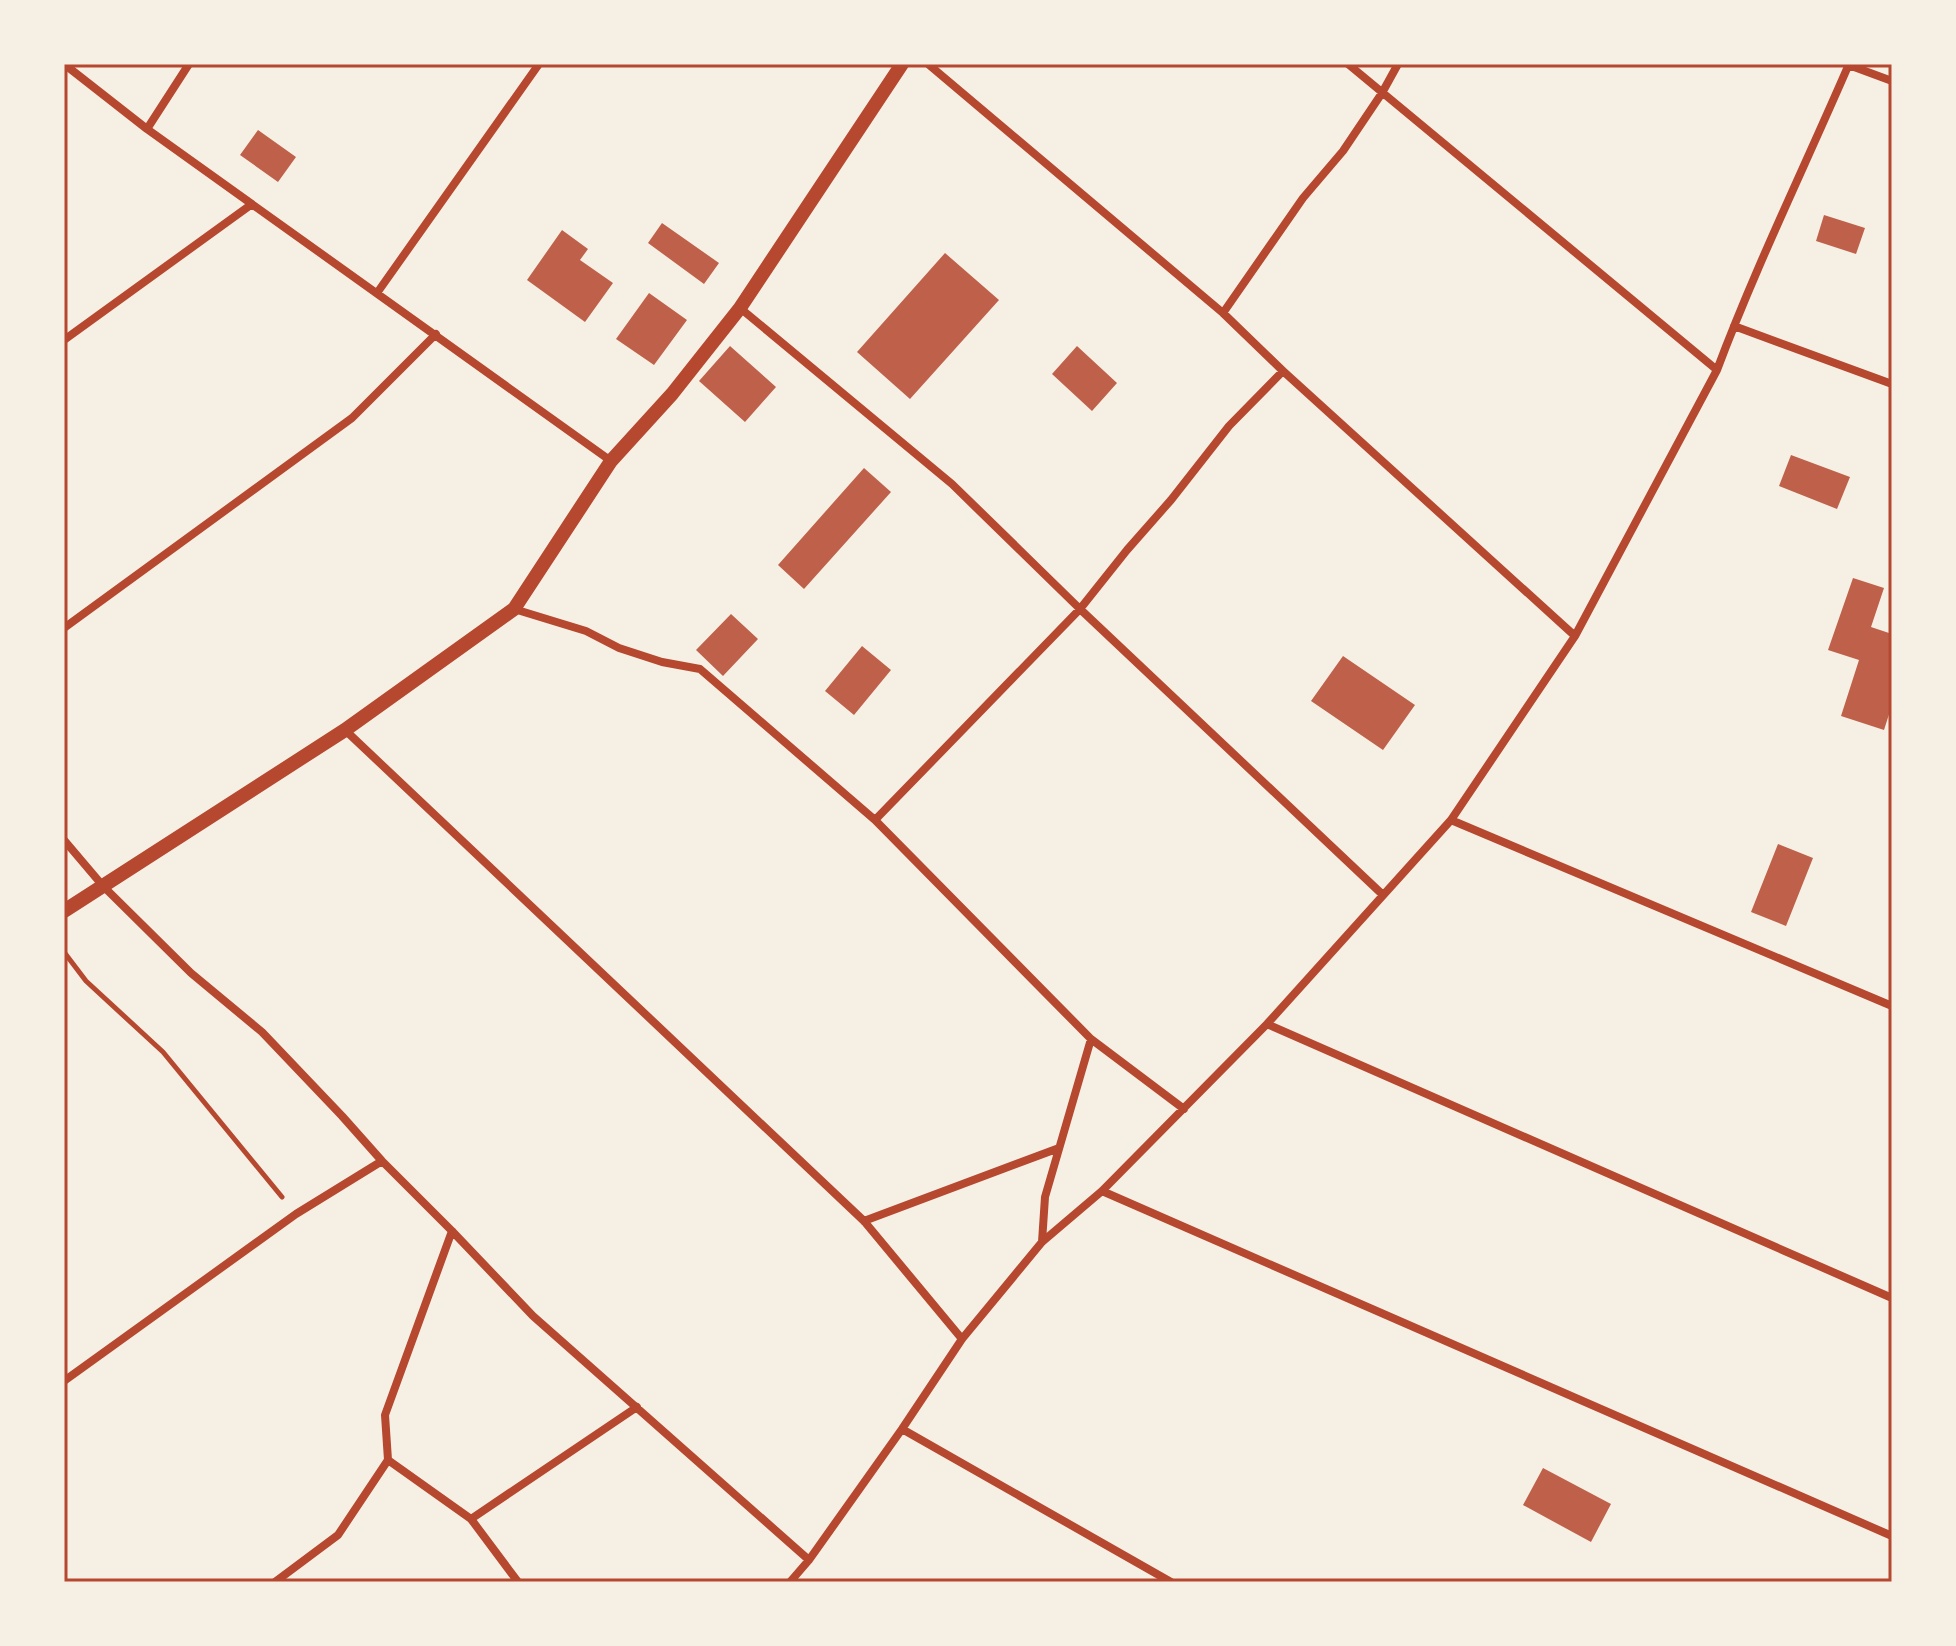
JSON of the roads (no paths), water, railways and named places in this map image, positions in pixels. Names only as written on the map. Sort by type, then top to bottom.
[{"type":"street","points":[[64,64],[147,129],[611,461]]},
{"type":"street","points":[[147,129],[189,64]]},
{"type":"street","points":[[377,293],[539,64]]},
{"type":"street","points":[[64,911],[345,730],[514,609],[611,461],[672,394],[740,308],[902,64]]},
{"type":"street","points":[[928,64],[1223,313],[1575,636]]},
{"type":"street","points":[[1348,64],[1717,370]]},
{"type":"street","points":[[1223,313],[1303,198],[1343,151],[1398,64]]},
{"type":"street","points":[[790,1582],[902,1429],[962,1339],[1042,1242],[1102,1191],[1267,1024],[1451,820],[1575,636],[1717,370],[1848,65],[1892,81]]},
{"type":"street","points":[[64,340],[252,204]]},
{"type":"street","points":[[740,308],[952,484],[1383,895]]},
{"type":"street","points":[[1734,326],[1892,384]]},
{"type":"street","points":[[64,628],[352,418],[436,334]]},
{"type":"street","points":[[875,820],[1080,609],[1229,426],[1283,371]]},
{"type":"street","points":[[514,609],[586,631],[619,648],[662,662],[700,669],[875,820],[1091,1039],[1184,1109]]},
{"type":"street","points":[[345,730],[864,1221],[962,1339]]},
{"type":"street","points":[[1451,820],[1892,1006]]},
{"type":"street","points":[[64,840],[103,886],[191,973],[262,1032],[533,1316],[809,1560]]},
{"type":"street","points":[[1267,1024],[1892,1298]]},
{"type":"street","points":[[1042,1242],[1045,1197],[1091,1039]]},
{"type":"street","points":[[864,1221],[1059,1148]]},
{"type":"street","points":[[64,1381],[296,1214],[382,1161]]},
{"type":"street","points":[[1102,1191],[1892,1536]]},
{"type":"street","points":[[275,1582],[338,1535],[388,1460],[385,1415],[452,1231]]},
{"type":"street","points":[[471,1519],[637,1407]]},
{"type":"street","points":[[902,1429],[1160,1580],[1171,1582]]},
{"type":"street","points":[[388,1460],[471,1519],[518,1582]]}]
